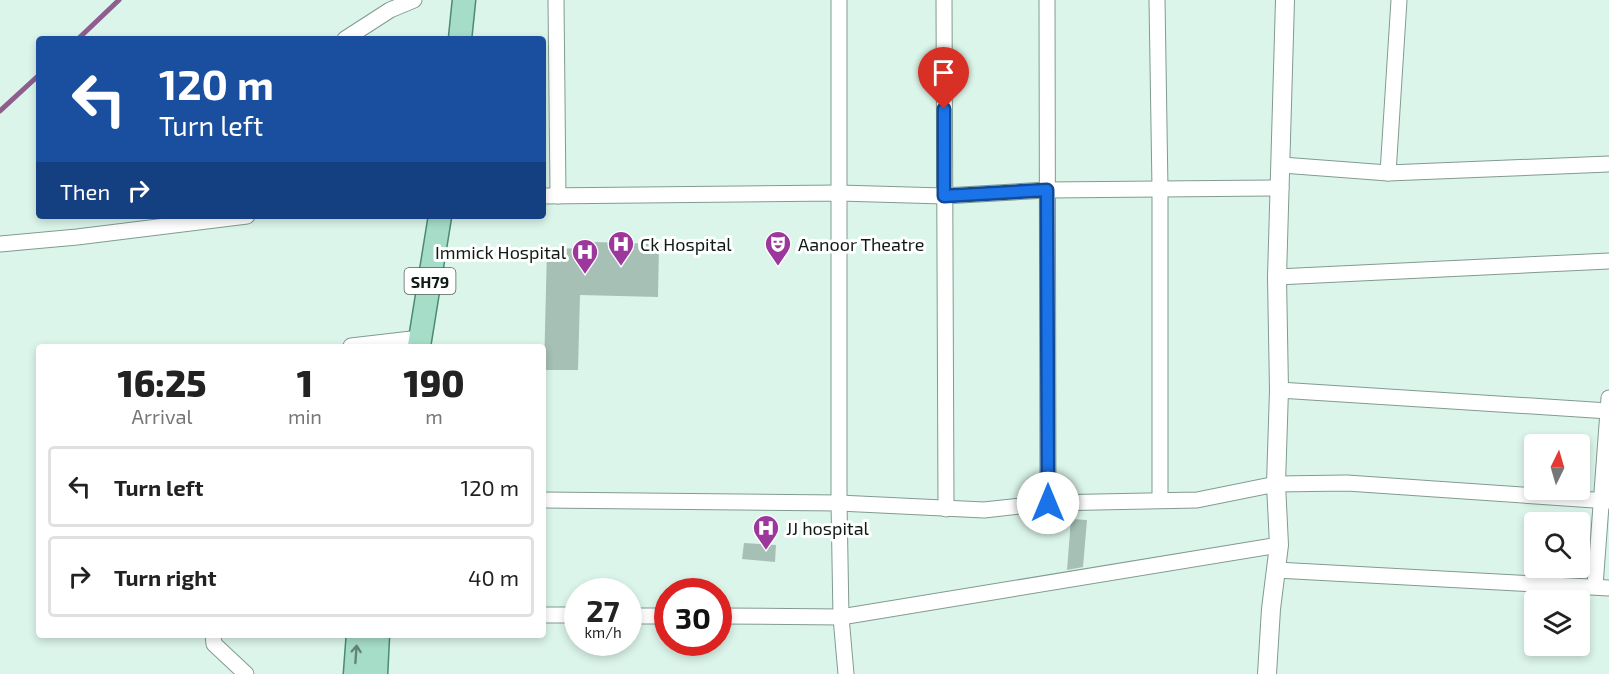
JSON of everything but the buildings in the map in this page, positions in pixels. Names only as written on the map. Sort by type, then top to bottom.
[{"type":"main road","points":[[460,36],[464,0]]},
{"type":"main road","name":"SH79","points":[[419,342],[440,219]]},
{"type":"main road","points":[[355,674],[358,638]]},
{"type":"main road","points":[[376,674],[378,638]]},
{"type":"street","points":[[350,36],[390,10],[414,0]]},
{"type":"street","points":[[556,0],[550,196],[839,193],[944,196],[1047,190],[1281,188]]},
{"type":"street","points":[[838,0],[839,503],[841,617],[846,674]]},
{"type":"street","points":[[944,0],[946,509]]},
{"type":"street","points":[[1047,0],[1048,503]]},
{"type":"street","points":[[1157,0],[1160,189],[1160,500]]},
{"type":"street","points":[[1267,674],[1271,609],[1279,545],[1276,484],[1279,390],[1277,277],[1286,0]]},
{"type":"street","points":[[1388,173],[1399,0]]},
{"type":"street","points":[[1282,165],[1388,173],[1609,164]]},
{"type":"street","points":[[0,244],[223,219]]},
{"type":"street","points":[[1277,277],[1609,261]]},
{"type":"street","points":[[385,344],[419,342]]},
{"type":"street","points":[[1276,570],[1602,587],[1609,407],[1279,390]]},
{"type":"street","points":[[546,500],[839,503],[984,510],[1048,503],[1197,500],[1276,484],[1347,483],[1606,500]]},
{"type":"street","points":[[732,616],[841,617],[1279,545]]},
{"type":"street","points":[[546,615],[564,615]]},
{"type":"street","points":[[213,638],[214,644],[246,674]]},
{"type":"waterway","points":[[81,36],[119,0]]},
{"type":"waterway","points":[[0,111],[36,78]]},
{"type":"place","name":"Ck Hospital","points":[[621,267]]},
{"type":"place","name":"Aanoor Theatre","points":[[778,267]]},
{"type":"place","name":"Immick Hospital","points":[[585,275]]},
{"type":"place","name":"JJ hospital","points":[[766,551]]},
{"type":"route","points":[[944,109],[944,196],[1047,190],[1048,503]]}]
